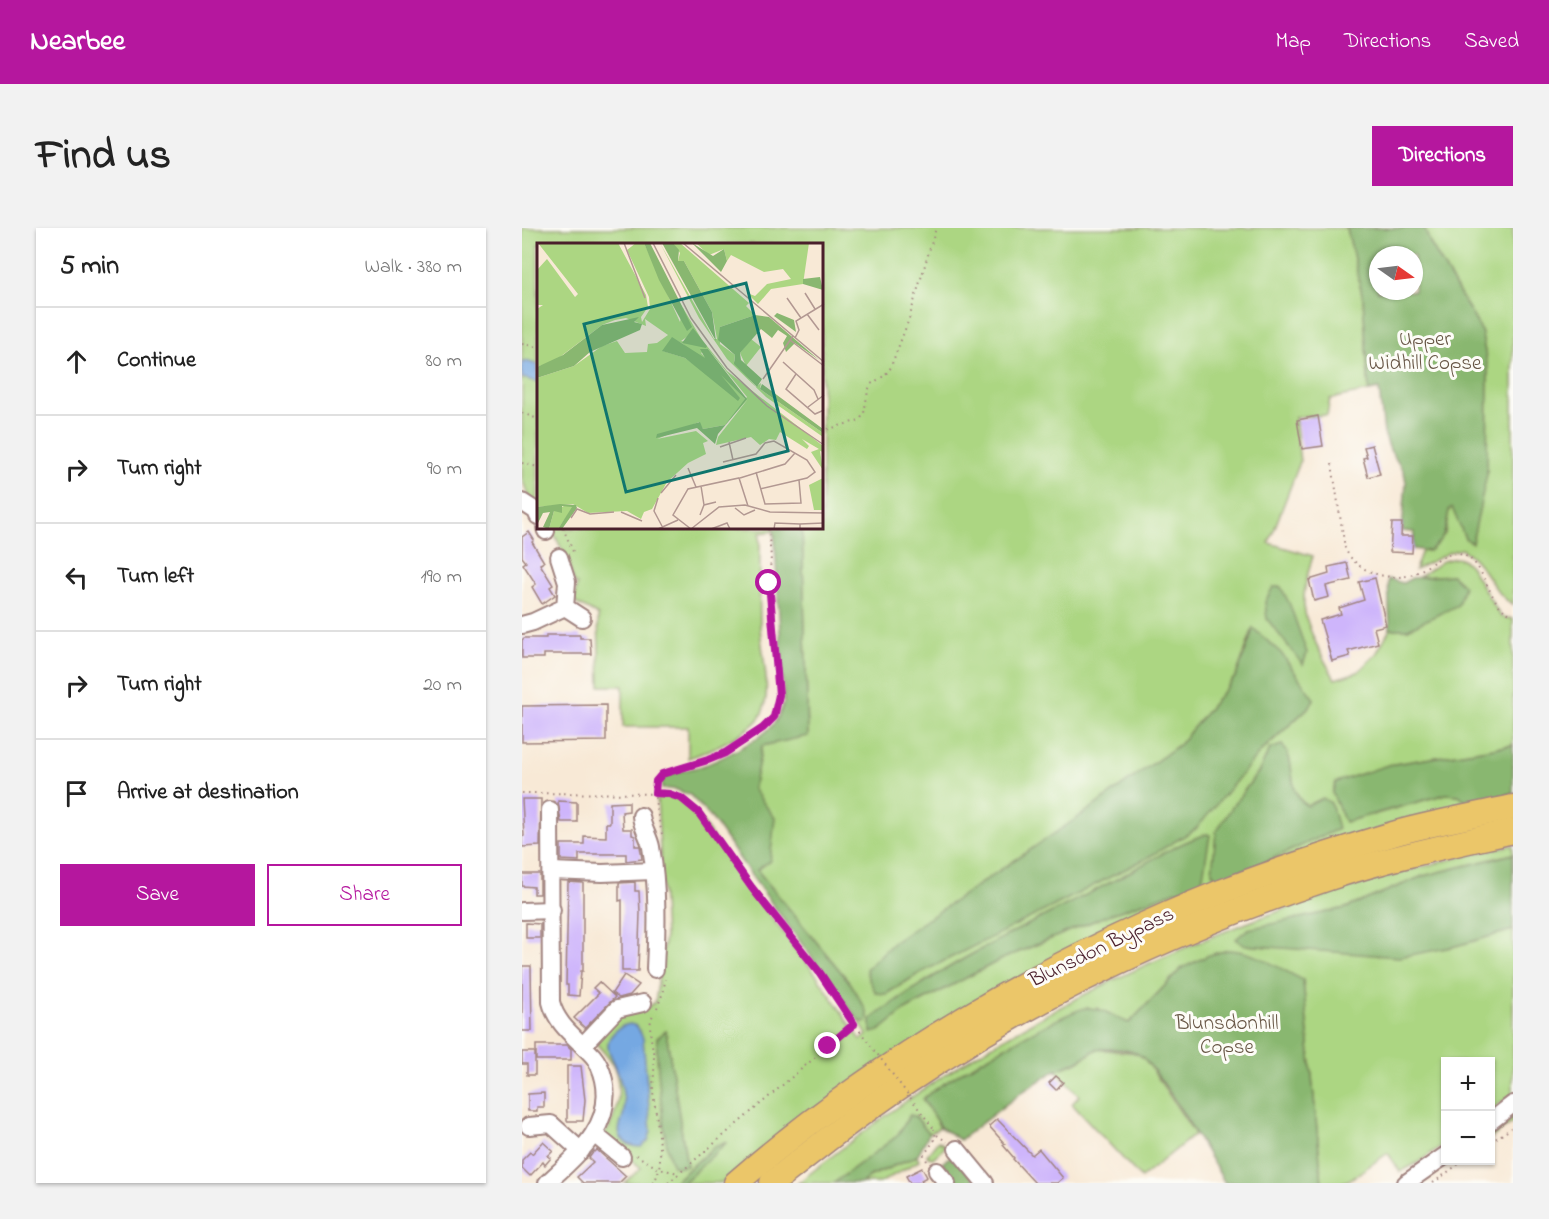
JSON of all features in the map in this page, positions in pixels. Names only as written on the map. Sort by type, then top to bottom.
[{"type":"highway","name":"Blunsdon Bypass","points":[[736,1183],[837,1104],[896,1063],[999,999],[1068,961],[1221,892],[1325,856],[1396,834],[1513,807]]},
{"type":"highway","name":"Blunsdon Bypass","points":[[772,1183],[861,1113],[936,1064],[1090,975],[1161,941],[1235,911],[1330,877],[1403,856],[1513,831]]},
{"type":"street","points":[[559,557],[567,582],[566,607]]},
{"type":"street","points":[[566,607],[582,618]]},
{"type":"street","points":[[522,625],[566,607]]},
{"type":"street","points":[[547,1183],[594,1134],[604,1111],[606,1091],[596,1059],[558,1020],[551,1002],[550,810]]},
{"type":"street","points":[[641,816],[652,854],[660,969]]},
{"type":"street","points":[[552,871],[620,874],[654,871]]},
{"type":"street","points":[[522,910],[552,910]]},
{"type":"street","points":[[583,1045],[617,1010],[643,1003]]},
{"type":"street","points":[[1495,1118],[1513,1104]]},
{"type":"street","points":[[529,1126],[552,1124],[580,1151]]},
{"type":"street","points":[[594,1134],[622,1157]]},
{"type":"street","points":[[957,1149],[985,1183]]},
{"type":"street","points":[[1406,1183],[1441,1164]]},
{"type":"path","points":[[824,430],[860,420],[871,384],[890,369],[909,319],[936,228]]},
{"type":"path","points":[[522,344],[537,347]]},
{"type":"path","points":[[522,413],[537,419]]},
{"type":"path","points":[[522,463],[537,467]]},
{"type":"path","points":[[1332,464],[1345,548],[1357,566],[1375,573],[1398,576],[1413,574],[1455,553],[1461,554],[1474,563],[1480,571],[1498,605],[1513,615]]},
{"type":"path","points":[[663,838],[655,793],[656,781],[662,774],[725,753],[763,728],[774,717],[779,695],[769,583],[771,557],[768,530]]},
{"type":"path","points":[[522,794],[669,794],[681,798],[698,812],[752,888],[820,973],[855,1025],[934,1129],[936,1138],[924,1155],[925,1160],[939,1172]]},
{"type":"path","points":[[653,1183],[659,1169],[659,1131],[653,1090],[654,1060],[650,1025],[664,990],[660,969]]},
{"type":"path","points":[[668,1183],[855,1025]]},
{"type":"path","points":[[1495,1139],[1513,1127]]},
{"type":"path","points":[[1433,1183],[1446,1165]]},
{"type":"path","points":[[659,1169],[679,1173]]},
{"type":"green space","points":[[522,228],[1347,228],[1363,298],[1369,391],[1330,399],[1327,415],[1295,417],[1300,462],[1269,543],[1313,556],[1305,587],[1305,614],[1316,644],[1335,679],[1358,672],[1376,654],[1390,629],[1408,629],[1452,575],[1419,577],[1443,561],[1455,558],[1462,559],[1470,566],[1501,617],[1513,619],[1513,745],[1388,765],[1373,815],[1446,794],[1459,795],[1472,801],[1513,793],[1513,795],[1427,815],[1260,865],[1323,798],[1307,806],[1300,800],[1296,793],[1287,752],[1282,745],[1270,749],[1259,771],[1232,807],[1212,872],[1217,880],[1168,904],[778,1138],[724,1183],[683,1183],[725,1143],[714,1147],[673,1183],[624,1183],[641,1168],[604,1136],[617,1103],[617,1076],[605,1053],[593,1040],[622,1014],[642,1011],[655,1002],[665,936],[657,796],[667,795],[680,799],[699,817],[741,879],[817,976],[861,1040],[867,1035],[859,1021],[866,1022],[851,984],[757,870],[753,789],[762,745],[808,736],[802,530],[824,530],[824,243],[537,243],[537,506],[528,496],[522,478]],"holes":[[[1253,628],[1314,699],[1310,706],[1147,858],[920,973],[886,994],[1083,814],[1180,744],[1236,676]],[[1207,834],[1202,882],[1108,915],[1002,959],[905,1010],[879,1030],[871,1032],[871,1019],[927,980],[1169,850]],[[666,1031],[687,1166],[669,1156],[657,1055],[657,1038]]]},
{"type":"green space","name":"Upper Widhill Copse","points":[[1347,228],[1424,228],[1431,245],[1481,330],[1488,369],[1487,474],[1472,543],[1465,538],[1452,508],[1449,509],[1442,537],[1435,546],[1429,551],[1413,549],[1414,532],[1402,531],[1406,482],[1404,472],[1390,450],[1384,433],[1379,389],[1369,391],[1363,298]]},
{"type":"green space","points":[[1424,228],[1513,228],[1513,605],[1499,592],[1477,562],[1461,549],[1450,552],[1415,570],[1422,550],[1429,551],[1445,534],[1449,508],[1453,508],[1465,538],[1487,474],[1488,369],[1481,330],[1431,245]]},
{"type":"green space","points":[[552,530],[774,530],[760,533],[760,626],[766,673],[766,697],[764,708],[755,723],[727,741],[688,758],[688,727],[623,727],[623,686],[600,686],[598,615],[574,602],[577,584],[574,583],[567,559]]},
{"type":"green space","points":[[774,530],[802,530],[808,736],[762,746],[753,789],[775,818],[770,861],[757,870],[851,984],[867,1012],[866,1022],[859,1021],[713,820],[690,795],[662,788],[662,778],[709,763],[766,732],[777,718],[784,702]]},
{"type":"green space","points":[[1452,575],[1464,586],[1458,605],[1408,629],[1390,629],[1388,579],[1403,583],[1412,578]]},
{"type":"green space","points":[[1273,587],[1281,587],[1290,605],[1307,653],[1303,665],[1267,619],[1265,602]]},
{"type":"green space","points":[[1253,628],[1281,653],[1314,699],[1310,706],[1261,751],[1196,829],[1147,858],[920,973],[886,994],[876,993],[866,969],[894,942],[1083,814],[1180,744],[1236,676]]},
{"type":"green space","points":[[1282,745],[1290,760],[1296,793],[1300,800],[1307,806],[1323,798],[1331,803],[1338,829],[1261,864],[1217,880],[1212,872],[1216,832],[1259,771],[1270,749]]},
{"type":"green space","points":[[1513,745],[1513,793],[1477,801],[1464,799],[1459,795],[1446,794],[1345,822],[1332,793],[1336,782],[1388,765]]},
{"type":"green space","points":[[1207,834],[1210,835],[1202,882],[1108,915],[1002,959],[905,1010],[879,1031],[871,1033],[871,1019],[927,980],[1169,850]]},
{"type":"green space","points":[[1513,845],[1513,854],[1423,876],[1346,908],[1301,919],[1244,945],[1304,949],[1452,947],[1513,930],[1513,1094],[1495,1107],[1495,1057],[1441,1057],[1441,1146],[1400,1172],[1388,1153],[1349,1180],[1341,1183],[1322,1183],[1303,980],[1182,968],[1129,1023],[1097,1008],[923,1100],[940,1127],[929,1134],[916,1117],[910,1115],[897,1136],[834,1183],[798,1183],[871,1127],[946,1074],[1058,1008],[1120,977],[1247,923],[1379,879]]},
{"type":"green space","points":[[1513,854],[1513,930],[1452,947],[1399,957],[1244,945],[1236,939],[1248,929],[1346,908],[1423,876]]},
{"type":"green space","name":"Blunsdonhill Copse","points":[[1228,950],[1247,953],[1267,961],[1303,980],[1322,1183],[1225,1183],[1157,1075],[1138,1054],[1129,1051],[1097,1049],[1077,1062],[1056,1070],[1022,1092],[960,1140],[940,1127],[923,1099],[976,1064],[1031,1033],[1075,1012],[1087,1008],[1098,1009],[1129,1023],[1182,968],[1209,955]]},
{"type":"green space","points":[[666,1031],[687,1166],[680,1167],[673,1166],[670,1158],[661,1104],[657,1038]]},
{"type":"green space","points":[[1097,1049],[1137,1053],[1146,1060],[1195,1134],[1141,1178],[1072,1104],[1079,1096],[1056,1070],[1077,1062]]},
{"type":"green space","points":[[1513,1114],[1513,1122],[1495,1135],[1495,1128]]},
{"type":"green space","points":[[910,1115],[916,1117],[929,1134],[917,1156],[870,1176],[862,1183],[834,1183],[897,1136]]},
{"type":"green space","points":[[938,1141],[946,1146],[933,1158],[928,1157],[927,1155]]},
{"type":"green space","points":[[727,1142],[683,1183],[673,1183],[714,1147]]},
{"type":"green space","points":[[917,1156],[919,1161],[880,1183],[862,1183],[869,1177]]},
{"type":"green space","points":[[951,1156],[977,1183],[959,1183],[942,1163]]},
{"type":"water","points":[[526,361],[537,365],[537,382],[522,378],[522,363]]},
{"type":"water","points":[[630,1024],[637,1026],[643,1038],[651,1131],[648,1141],[641,1147],[628,1144],[620,1135],[624,1100],[619,1076],[608,1047],[613,1034],[619,1028]]},
{"type":"building","points":[[1318,416],[1323,446],[1302,449],[1297,420]]},
{"type":"building","points":[[1372,445],[1380,474],[1368,477],[1363,458],[1367,457],[1364,447]]},
{"type":"building","points":[[1392,523],[1402,523],[1401,536],[1413,536],[1412,553],[1390,552]]},
{"type":"building","points":[[529,532],[544,562],[540,564],[553,585],[550,587],[555,595],[542,604],[532,587],[536,584],[523,564],[526,562],[522,557],[522,537]]},
{"type":"building","points":[[1347,563],[1351,580],[1326,586],[1329,597],[1314,601],[1309,580],[1329,574],[1328,567]]},
{"type":"building","points":[[1375,578],[1386,625],[1374,628],[1378,643],[1348,651],[1350,656],[1332,661],[1320,620],[1341,614],[1339,608],[1364,600],[1359,582]]},
{"type":"building","points":[[546,635],[580,635],[580,638],[590,638],[591,654],[544,654],[544,658],[522,658],[524,638],[546,638]]},
{"type":"building","points":[[606,705],[606,741],[522,742],[522,706]]},
{"type":"building","points":[[522,799],[541,799],[540,846],[522,847],[522,836],[524,836]]},
{"type":"building","points":[[558,801],[577,802],[577,822],[561,822]]},
{"type":"building","points":[[629,802],[629,811],[622,812],[623,829],[632,829],[635,846],[640,846],[642,859],[626,861],[626,854],[579,854],[579,861],[561,860],[561,844],[584,844],[584,836],[606,837],[606,823],[610,823],[610,803]]},
{"type":"building","points":[[522,874],[540,874],[540,894],[534,894],[534,887],[522,886]]},
{"type":"building","points":[[568,882],[583,883],[583,971],[581,971],[579,996],[568,995],[568,985],[566,985]]},
{"type":"building","points":[[635,882],[635,891],[639,891],[640,913],[638,971],[622,971],[622,900],[619,901],[619,883]]},
{"type":"building","points":[[526,923],[540,924],[540,938],[526,938]]},
{"type":"building","points":[[522,966],[531,966],[532,1031],[522,1031]]},
{"type":"building","points":[[624,975],[639,985],[630,995],[619,998],[612,993]]},
{"type":"building","points":[[599,982],[615,997],[585,1028],[574,1018],[599,993],[593,988]]},
{"type":"building","points":[[536,1045],[567,1045],[571,1049],[571,1060],[536,1060]]},
{"type":"building","points":[[522,1052],[535,1052],[535,1075],[527,1075],[527,1064],[522,1064]]},
{"type":"building","points":[[567,1066],[581,1066],[585,1100],[583,1121],[567,1121]]},
{"type":"building","points":[[1056,1076],[1063,1082],[1056,1090],[1049,1083]]},
{"type":"building","points":[[544,1093],[544,1107],[537,1107],[537,1111],[528,1111],[528,1094]]},
{"type":"building","points":[[997,1119],[1032,1155],[1039,1149],[1063,1178],[1057,1183],[1035,1183],[1013,1159],[1003,1145],[1005,1144],[989,1126]]},
{"type":"building","points":[[543,1142],[553,1151],[548,1156],[551,1158],[545,1165],[543,1162],[530,1176],[522,1168],[522,1160],[530,1152],[532,1154]]},
{"type":"building","points":[[597,1150],[626,1176],[619,1183],[583,1183],[577,1177],[593,1162],[589,1158]]},
{"type":"building","points":[[922,1168],[927,1177],[921,1180],[923,1183],[910,1183],[906,1176]]},
{"type":"route","points":[[769,583],[779,695],[774,717],[763,728],[725,753],[662,774],[654,786],[655,793],[681,798],[698,812],[752,888],[820,973],[854,1024],[828,1046]]}]
